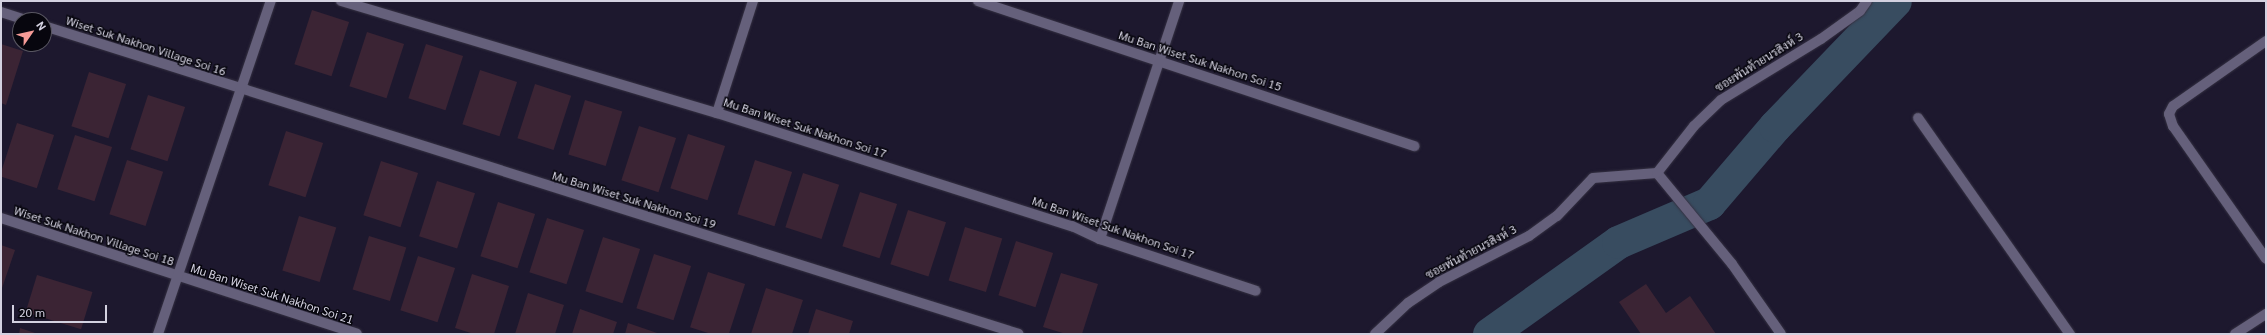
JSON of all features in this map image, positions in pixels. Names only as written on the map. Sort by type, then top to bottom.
[{"type":"street","points":[[158,334],[179,278],[271,1]]},
{"type":"street","name":"Mu Ban Wiset Suk Nakhon Soi 17","points":[[341,1],[717,113],[1072,226],[1100,239],[1256,291]]},
{"type":"street","points":[[717,113],[753,1]]},
{"type":"street","name":"Mu Ban Wiset Suk Nakhon Soi 15","points":[[978,1],[1415,146]]},
{"type":"street","points":[[1100,239],[1179,1]]},
{"type":"street","name":"ซอยพันท้ายนรสิงห์ 3","points":[[1375,334],[1408,303],[1439,282],[1529,236],[1557,216],[1593,178],[1657,173],[1694,126],[1721,100],[1748,87],[1786,58],[1821,39],[1860,11],[1867,1]]},
{"type":"street","points":[[1,12],[12,16]]},
{"type":"street","name":"Wiset Suk Nakhon Village Soi 16","points":[[52,29],[241,91]]},
{"type":"street","points":[[2266,41],[2173,106],[2169,114],[2172,126],[2266,259]]},
{"type":"street","name":"Mu Ban Wiset Suk Nakhon Soi 19","points":[[241,91],[1019,334]]},
{"type":"street","points":[[1918,118],[2070,334]]},
{"type":"street","points":[[1657,173],[1682,201],[1732,264],[1781,334]]},
{"type":"street","name":"Wiset Suk Nakhon Village Soi 18","points":[[1,218],[179,278]]},
{"type":"street","name":"Mu Ban Wiset Suk Nakhon Soi 21","points":[[179,278],[357,334]]},
{"type":"street","points":[[2235,334],[2266,314]]},
{"type":"building","points":[[312,10],[349,22],[331,76],[294,64]]},
{"type":"building","points":[[367,32],[404,44],[386,98],[349,86]]},
{"type":"building","points":[[1,44],[12,48],[12,52],[23,52],[6,105],[1,103]]},
{"type":"building","points":[[426,44],[463,56],[445,110],[408,98]]},
{"type":"building","points":[[480,70],[517,82],[499,136],[462,124]]},
{"type":"building","points":[[89,72],[126,84],[108,138],[71,126]]},
{"type":"building","points":[[535,84],[571,96],[554,150],[517,138]]},
{"type":"building","points":[[148,95],[185,107],[167,161],[130,149]]},
{"type":"building","points":[[585,100],[622,111],[606,166],[568,155]]},
{"type":"building","points":[[17,123],[54,135],[37,188],[1,177],[1,172]]},
{"type":"building","points":[[639,126],[676,138],[658,192],[621,180]]},
{"type":"building","points":[[286,131],[323,143],[305,197],[268,185]]},
{"type":"building","points":[[688,134],[725,146],[707,200],[670,188]]},
{"type":"building","points":[[75,135],[112,147],[94,201],[57,189]]},
{"type":"building","points":[[127,160],[163,172],[146,226],[109,214]]},
{"type":"building","points":[[755,160],[792,172],[774,226],[737,214]]},
{"type":"building","points":[[381,161],[418,173],[400,227],[363,215]]},
{"type":"building","points":[[803,173],[839,185],[822,239],[785,227]]},
{"type":"building","points":[[437,181],[475,193],[457,249],[419,236]]},
{"type":"building","points":[[860,192],[897,204],[879,258],[842,246]]},
{"type":"building","points":[[498,202],[535,214],[517,268],[480,256]]},
{"type":"building","points":[[908,210],[946,222],[928,277],[890,264]]},
{"type":"building","points":[[299,216],[336,227],[320,282],[282,271]]},
{"type":"building","points":[[547,218],[584,230],[566,284],[529,272]]},
{"type":"building","points":[[965,227],[1002,238],[986,292],[949,281]]},
{"type":"building","points":[[369,236],[406,247],[390,301],[353,290]]},
{"type":"building","points":[[603,237],[640,249],[622,303],[585,291]]},
{"type":"building","points":[[1016,241],[1053,253],[1035,307],[998,295]]},
{"type":"building","points":[[1,245],[15,250],[1,291]]},
{"type":"building","points":[[654,254],[691,266],[673,320],[636,308]]},
{"type":"building","points":[[418,256],[455,268],[437,322],[400,310]]},
{"type":"building","points":[[708,272],[745,284],[729,334],[711,334],[690,327]]},
{"type":"building","points":[[1061,273],[1098,284],[1082,334],[1066,334],[1043,327]]},
{"type":"building","points":[[472,274],[509,286],[494,334],[474,334],[455,328]]},
{"type":"building","points":[[37,275],[92,292],[81,329],[26,312]]},
{"type":"building","points":[[1646,284],[1666,313],[1690,296],[1716,334],[1641,334],[1619,302]]},
{"type":"building","points":[[766,288],[803,300],[792,334],[751,334]]},
{"type":"building","points":[[528,293],[564,305],[555,334],[515,334]]},
{"type":"building","points":[[580,309],[617,322],[613,334],[572,334]]},
{"type":"building","points":[[816,309],[853,321],[849,334],[808,334]]},
{"type":"building","points":[[628,323],[660,334],[625,334]]},
{"type":"building","points":[[20,328],[38,334],[19,334]]},
{"type":"waterway","points":[[1489,334],[1618,242],[1709,203],[1775,126],[1895,1]]}]
